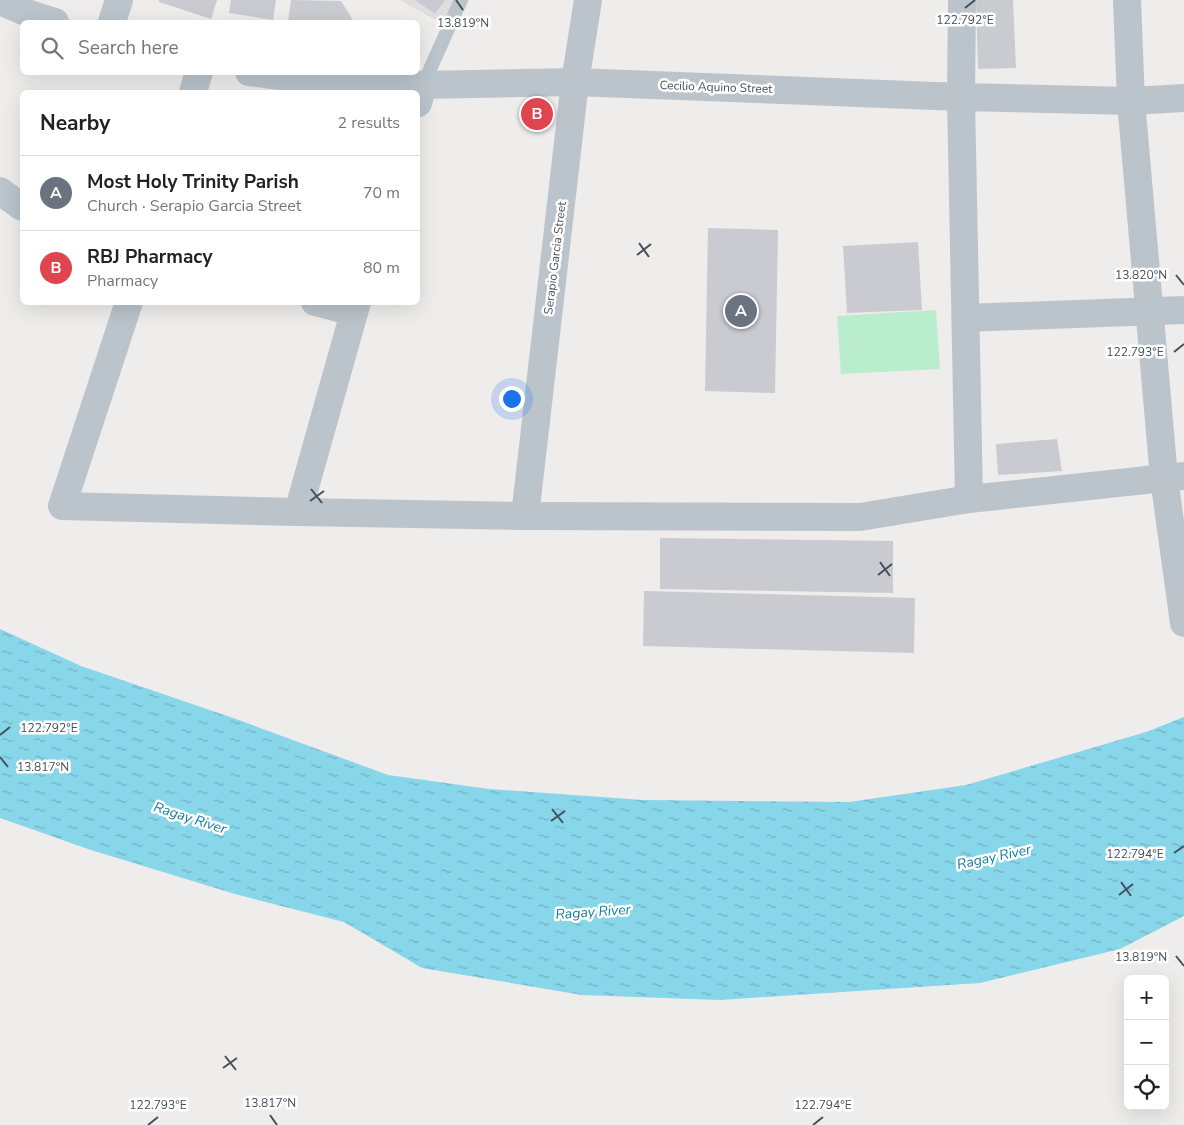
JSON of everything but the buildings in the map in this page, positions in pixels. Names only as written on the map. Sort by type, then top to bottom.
[{"type":"street","points":[[113,20],[119,0]]},
{"type":"street","name":"Serapio Garcia Street","points":[[525,516],[575,82],[588,0]]},
{"type":"street","points":[[962,0],[961,97],[969,499]]},
{"type":"street","points":[[1127,0],[1130,101],[1149,311],[1174,477],[1184,623]]},
{"type":"street","points":[[0,1],[49,20]]},
{"type":"street","points":[[194,90],[198,75]]},
{"type":"street","name":"Cecilio Aquino Street","points":[[272,75],[388,90]]},
{"type":"street","name":"Cecilio Aquino Street","points":[[420,94],[575,82],[961,97],[1130,101],[1184,98]]},
{"type":"street","points":[[0,191],[20,206]]},
{"type":"street","points":[[128,305],[62,506],[525,516],[860,517],[969,499],[1174,477]]},
{"type":"street","points":[[298,512],[356,308],[335,305]]},
{"type":"street","points":[[966,318],[1184,310]]},
{"type":"lane","points":[[420,94],[461,0]]},
{"type":"shaded area","points":[[400,0],[467,0],[453,30]]},
{"type":"green space","points":[[936,310],[940,369],[841,374],[837,316]]},
{"type":"water","name":"Ragay River","points":[[0,629],[81,666],[236,719],[388,775],[489,789],[643,800],[849,802],[966,785],[1146,732],[1184,717],[1184,916],[1120,949],[980,983],[720,1000],[582,995],[422,968],[344,922],[235,894],[91,850],[0,818]]},
{"type":"place","name":"RBJ Pharmacy","points":[[537,114]]},
{"type":"place","name":"Most Holy Trinity Parish","points":[[741,311]]}]
